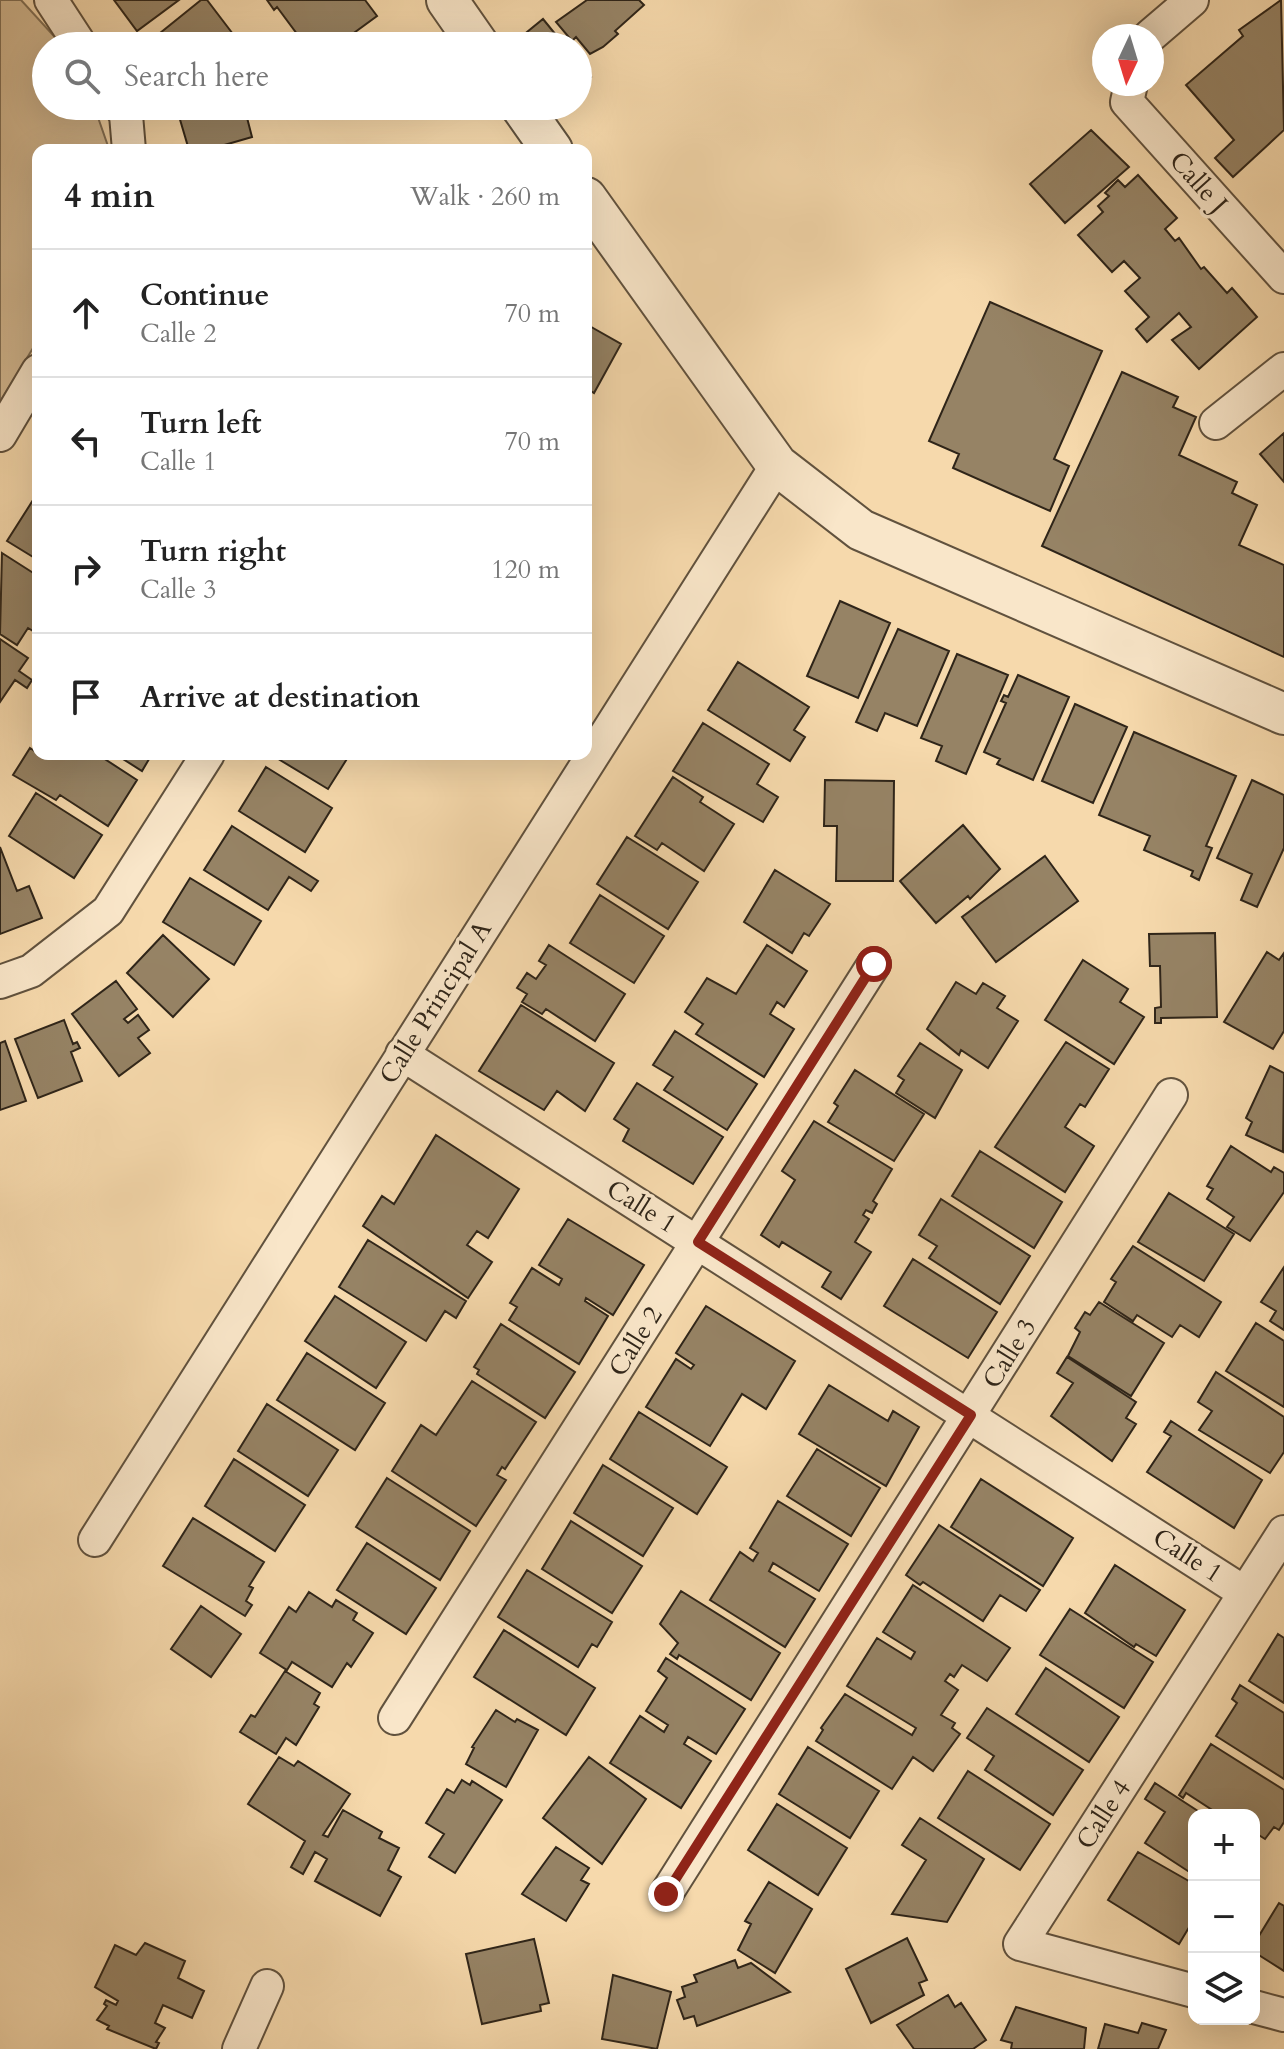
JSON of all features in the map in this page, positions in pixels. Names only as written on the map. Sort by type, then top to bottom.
[{"type":"street","points":[[51,0],[72,32]]},
{"type":"street","points":[[1164,24],[1192,0]]},
{"type":"street","name":"Calle J","points":[[1128,96],[1127,102],[1284,277]]},
{"type":"street","points":[[126,120],[128,144]]},
{"type":"street","points":[[531,120],[548,144]]},
{"type":"street","points":[[592,206],[777,465],[861,530],[1284,714]]},
{"type":"street","points":[[1216,423],[1284,369]]},
{"type":"street","points":[[0,435],[32,381]]},
{"type":"street","name":"Calle Principal A","points":[[592,756],[777,465]]},
{"type":"street","points":[[0,982],[31,971],[108,911],[204,760]]},
{"type":"street","name":"Calle Principal A","points":[[95,1540],[589,760]]},
{"type":"street","name":"Calle 2","points":[[395,1718],[874,964]]},
{"type":"street","name":"Calle 1","points":[[402,1054],[1245,1593]]},
{"type":"street","name":"Calle 3","points":[[666,1894],[1171,1095]]},
{"type":"street","name":"Calle 4","points":[[1188,1989],[1020,1944],[1284,1532]]},
{"type":"street","points":[[239,2049],[267,1986]]},
{"type":"street","points":[[1260,2009],[1284,2015]]},
{"type":"shaded area","points":[[0,0],[21,0],[50,32],[32,32],[32,120],[99,120],[107,144],[32,144],[32,350],[0,402]]},
{"type":"building","points":[[114,0],[179,0],[137,31]]},
{"type":"building","points":[[201,0],[207,0],[231,32],[161,32]]},
{"type":"building","points":[[267,0],[365,0],[377,16],[355,32],[296,32],[277,7],[274,10]]},
{"type":"building","points":[[587,0],[639,0],[644,5],[615,31],[618,34],[592,53],[592,32],[564,32],[556,22]]},
{"type":"building","points":[[1281,0],[1284,130],[1233,177],[1215,158],[1234,140],[1186,85],[1243,36],[1239,30]]},
{"type":"building","points":[[543,19],[554,32],[527,32]]},
{"type":"building","points":[[180,120],[248,120],[252,137],[228,144],[187,144]]},
{"type":"building","points":[[1091,130],[1129,167],[1065,223],[1030,184]]},
{"type":"building","points":[[1138,175],[1177,218],[1165,229],[1175,241],[1179,238],[1201,269],[1204,267],[1227,293],[1232,288],[1257,317],[1199,369],[1172,340],[1191,327],[1179,313],[1147,342],[1136,329],[1149,317],[1125,291],[1140,278],[1124,261],[1112,272],[1078,235],[1103,212],[1098,206],[1109,196],[1105,193],[1118,180],[1125,187]]},
{"type":"building","points":[[990,302],[1102,351],[1054,459],[1069,466],[1050,511],[953,468],[959,454],[929,441]]},
{"type":"building","points":[[592,327],[621,344],[592,392]]},
{"type":"building","points":[[1122,372],[1178,397],[1173,407],[1196,417],[1179,455],[1237,482],[1232,493],[1257,505],[1239,545],[1284,565],[1284,657],[1042,546]]},
{"type":"building","points":[[1284,433],[1284,482],[1260,454]]},
{"type":"building","points":[[32,502],[32,556],[7,541]]},
{"type":"building","points":[[2,553],[32,572],[32,630],[28,628],[17,645],[0,634]]},
{"type":"building","points":[[840,601],[890,623],[858,698],[807,676]]},
{"type":"building","points":[[898,629],[949,651],[917,726],[885,713],[877,731],[856,722]]},
{"type":"building","points":[[0,639],[28,658],[19,671],[32,680],[27,688],[15,680],[0,702]]},
{"type":"building","points":[[957,654],[1008,675],[966,774],[936,761],[942,746],[921,738]]},
{"type":"building","points":[[738,662],[809,707],[794,730],[805,737],[790,761],[708,710]]},
{"type":"building","points":[[1018,675],[1069,697],[1033,780],[997,764],[1000,759],[984,752],[1006,703],[1001,701],[1004,695],[1008,697]]},
{"type":"building","points":[[1075,704],[1127,727],[1093,803],[1042,781]]},
{"type":"building","points":[[703,723],[769,764],[757,784],[778,797],[763,822],[673,771]]},
{"type":"building","points":[[1134,732],[1236,776],[1206,846],[1212,848],[1199,880],[1191,876],[1193,871],[1144,850],[1150,836],[1099,815]]},
{"type":"building","points":[[30,748],[32,760],[106,760],[137,780],[108,826],[60,795],[56,800],[13,775]]},
{"type":"building","points":[[125,760],[148,760],[142,771]]},
{"type":"building","points":[[280,760],[346,760],[328,789]]},
{"type":"building","points":[[266,767],[332,808],[305,852],[239,811]]},
{"type":"building","points":[[673,777],[703,797],[700,802],[734,824],[704,871],[662,843],[657,850],[635,836]]},
{"type":"building","points":[[825,780],[894,781],[893,881],[836,881],[837,826],[824,826]]},
{"type":"building","points":[[1252,780],[1284,795],[1284,848],[1257,907],[1241,900],[1252,874],[1217,858]]},
{"type":"building","points":[[36,793],[102,835],[74,878],[9,836]]},
{"type":"building","points":[[963,825],[1000,869],[970,899],[968,896],[936,923],[900,881]]},
{"type":"building","points":[[232,826],[318,881],[311,891],[289,877],[268,910],[204,870]]},
{"type":"building","points":[[627,837],[698,882],[668,929],[597,884]]},
{"type":"building","points":[[0,847],[17,891],[29,886],[42,918],[0,934]]},
{"type":"building","points":[[1045,856],[1078,901],[996,962],[962,917]]},
{"type":"building","points":[[775,870],[830,904],[809,936],[804,933],[792,953],[744,922]]},
{"type":"building","points":[[190,878],[261,921],[234,965],[163,922]]},
{"type":"building","points":[[600,895],[664,936],[634,983],[570,943]]},
{"type":"building","points":[[1215,933],[1217,1017],[1161,1018],[1161,1023],[1155,1023],[1155,1008],[1161,1007],[1160,966],[1150,966],[1149,934]]},
{"type":"building","points":[[163,935],[209,979],[173,1017],[127,973]]},
{"type":"building","points":[[549,945],[625,994],[595,1041],[546,1009],[542,1014],[522,1002],[527,994],[517,988],[527,973],[536,979],[546,965],[539,961]]},
{"type":"building","points":[[767,945],[807,971],[784,1007],[777,1002],[770,1014],[794,1029],[764,1077],[696,1034],[703,1024],[685,1012],[707,978],[736,994]]},
{"type":"building","points":[[1267,952],[1279,960],[1284,953],[1284,1031],[1273,1049],[1224,1022]]},
{"type":"building","points":[[1083,960],[1128,989],[1120,1002],[1144,1017],[1114,1064],[1045,1020]]},
{"type":"building","points":[[116,981],[137,1009],[124,1019],[128,1023],[138,1015],[149,1030],[138,1038],[150,1053],[119,1076],[72,1014]]},
{"type":"building","points":[[956,982],[976,994],[983,983],[1005,996],[997,1008],[1018,1021],[988,1068],[961,1050],[959,1055],[927,1029]]},
{"type":"building","points":[[521,1005],[614,1063],[585,1111],[557,1091],[544,1110],[479,1071]]},
{"type":"building","points":[[64,1020],[73,1044],[77,1042],[80,1048],[71,1052],[82,1081],[38,1098],[15,1039]]},
{"type":"building","points":[[675,1031],[757,1084],[727,1130],[664,1090],[673,1077],[653,1065]]},
{"type":"building","points":[[5,1041],[26,1101],[0,1110],[0,1043]]},
{"type":"building","points":[[1066,1042],[1109,1069],[1085,1107],[1080,1104],[1065,1127],[1094,1146],[1065,1192],[995,1147]]},
{"type":"building","points":[[920,1043],[962,1070],[935,1118],[896,1093],[904,1080],[898,1076]]},
{"type":"building","points":[[1270,1066],[1284,1073],[1283,1152],[1246,1135],[1252,1122],[1246,1118]]},
{"type":"building","points":[[855,1070],[924,1114],[894,1161],[828,1122],[838,1106],[834,1103]]},
{"type":"building","points":[[637,1083],[723,1137],[693,1184],[623,1141],[629,1129],[614,1119]]},
{"type":"building","points":[[814,1121],[892,1169],[873,1201],[877,1204],[872,1213],[866,1210],[863,1215],[869,1219],[855,1242],[871,1252],[841,1299],[822,1287],[831,1272],[782,1242],[779,1247],[761,1235],[795,1180],[782,1171]]},
{"type":"building","points":[[436,1135],[519,1189],[488,1238],[477,1231],[467,1245],[492,1262],[468,1298],[363,1226],[382,1196],[394,1204]]},
{"type":"building","points":[[1231,1146],[1271,1172],[1274,1167],[1284,1173],[1284,1192],[1250,1241],[1227,1227],[1234,1217],[1207,1199],[1213,1189],[1207,1186]]},
{"type":"building","points":[[980,1151],[1062,1202],[1034,1248],[952,1196]]},
{"type":"building","points":[[1169,1193],[1234,1234],[1204,1281],[1138,1242]]},
{"type":"building","points":[[941,1199],[1030,1256],[1000,1304],[929,1258],[937,1246],[919,1235]]},
{"type":"building","points":[[568,1219],[644,1265],[613,1315],[586,1298],[585,1301],[608,1316],[579,1364],[509,1320],[517,1307],[510,1303],[532,1268],[559,1285],[562,1279],[539,1265]]},
{"type":"building","points":[[368,1240],[466,1301],[456,1318],[445,1311],[426,1341],[339,1287]]},
{"type":"building","points":[[1133,1246],[1221,1302],[1199,1337],[1180,1325],[1172,1337],[1137,1315],[1133,1321],[1104,1302],[1116,1282],[1111,1279]]},
{"type":"building","points":[[913,1259],[997,1312],[968,1358],[884,1306]]},
{"type":"building","points":[[1284,1267],[1284,1330],[1270,1321],[1276,1311],[1261,1302]]},
{"type":"building","points":[[335,1296],[406,1342],[376,1388],[305,1341]]},
{"type":"building","points":[[1099,1302],[1164,1343],[1131,1396],[1068,1356],[1080,1332],[1075,1328],[1085,1312],[1090,1315]]},
{"type":"building","points":[[706,1306],[795,1361],[766,1409],[742,1394],[710,1446],[646,1407],[676,1359],[691,1369],[694,1365],[676,1353]]},
{"type":"building","points":[[1256,1323],[1284,1341],[1284,1407],[1226,1371]]},
{"type":"building","points":[[501,1324],[575,1372],[545,1418],[477,1374],[479,1370],[474,1367]]},
{"type":"building","points":[[307,1353],[385,1403],[355,1450],[277,1400]]},
{"type":"building","points":[[1067,1357],[1136,1402],[1126,1418],[1136,1424],[1112,1461],[1051,1416],[1073,1383],[1057,1373]]},
{"type":"building","points":[[1216,1372],[1284,1417],[1284,1452],[1270,1473],[1199,1430],[1212,1411],[1198,1402]]},
{"type":"building","points":[[472,1381],[536,1422],[505,1469],[502,1467],[497,1475],[506,1480],[476,1526],[392,1471],[421,1425],[436,1435]]},
{"type":"building","points":[[829,1385],[888,1421],[893,1411],[919,1427],[886,1486],[799,1434]]},
{"type":"building","points":[[267,1404],[338,1450],[308,1496],[238,1451]]},
{"type":"building","points":[[639,1412],[727,1467],[697,1514],[610,1459]]},
{"type":"building","points":[[1171,1421],[1262,1480],[1234,1528],[1147,1472],[1171,1436],[1164,1432]]},
{"type":"building","points":[[817,1449],[880,1488],[851,1536],[787,1496]]},
{"type":"building","points":[[234,1459],[305,1505],[275,1551],[205,1506]]},
{"type":"building","points":[[603,1465],[673,1508],[643,1556],[574,1513]]},
{"type":"building","points":[[387,1478],[470,1531],[440,1580],[356,1527]]},
{"type":"building","points":[[981,1479],[1073,1538],[1043,1586],[951,1527]]},
{"type":"building","points":[[778,1501],[848,1544],[819,1591],[773,1563],[769,1571],[815,1599],[785,1647],[710,1600],[740,1552],[753,1561],[758,1553],[750,1548]]},
{"type":"building","points":[[193,1518],[264,1562],[249,1586],[253,1588],[246,1601],[252,1605],[245,1616],[163,1566]]},
{"type":"building","points":[[571,1521],[642,1566],[612,1613],[542,1569]]},
{"type":"building","points":[[939,1525],[1040,1590],[1026,1611],[1000,1595],[983,1621],[923,1582],[920,1585],[906,1575]]},
{"type":"building","points":[[367,1543],[436,1588],[406,1634],[337,1590]]},
{"type":"building","points":[[1115,1565],[1185,1610],[1156,1656],[1136,1644],[1134,1647],[1085,1613]]},
{"type":"building","points":[[527,1570],[612,1622],[597,1647],[592,1644],[578,1667],[498,1617]]},
{"type":"building","points":[[913,1585],[1010,1648],[987,1681],[962,1665],[954,1677],[950,1674],[945,1681],[958,1690],[941,1715],[955,1723],[952,1728],[960,1734],[933,1771],[913,1757],[892,1789],[816,1741],[823,1730],[821,1728],[845,1694],[912,1735],[916,1728],[847,1686],[877,1638],[911,1659],[915,1652],[883,1632]]},
{"type":"building","points":[[681,1591],[780,1653],[751,1700],[679,1655],[677,1659],[670,1654],[678,1643],[660,1624]]},
{"type":"building","points":[[309,1592],[332,1607],[336,1600],[357,1613],[353,1620],[373,1633],[351,1667],[347,1663],[332,1687],[292,1662],[287,1670],[260,1653],[289,1607],[296,1612]]},
{"type":"building","points":[[201,1606],[241,1634],[211,1677],[171,1649]]},
{"type":"building","points":[[1070,1609],[1153,1662],[1124,1708],[1040,1655]]},
{"type":"building","points":[[504,1630],[595,1688],[566,1735],[474,1677]]},
{"type":"building","points":[[1278,1634],[1284,1638],[1284,1703],[1249,1681]]},
{"type":"building","points":[[666,1658],[745,1709],[716,1754],[688,1737],[684,1744],[711,1761],[681,1808],[610,1763],[640,1716],[664,1732],[668,1725],[646,1711],[667,1678],[658,1671]]},
{"type":"building","points":[[1046,1668],[1119,1717],[1089,1762],[1016,1714]]},
{"type":"building","points":[[285,1671],[320,1693],[314,1704],[319,1707],[296,1745],[286,1738],[276,1754],[240,1732],[251,1715],[255,1717]]},
{"type":"building","points":[[1240,1685],[1284,1713],[1284,1779],[1216,1736],[1237,1703],[1232,1699]]},
{"type":"building","points":[[987,1708],[1083,1770],[1053,1815],[985,1770],[994,1756],[967,1738]]},
{"type":"building","points":[[496,1710],[515,1722],[517,1719],[538,1730],[506,1787],[466,1764],[472,1747]]},
{"type":"building","points":[[1211,1744],[1284,1790],[1284,1822],[1279,1830],[1274,1827],[1265,1839],[1260,1836],[1260,1809],[1211,1809],[1186,1793],[1183,1798],[1179,1795]]},
{"type":"building","points":[[808,1747],[879,1791],[850,1838],[779,1794]]},
{"type":"building","points":[[279,1757],[294,1766],[298,1761],[350,1794],[323,1835],[328,1837],[343,1810],[382,1832],[379,1838],[399,1848],[388,1870],[401,1877],[380,1916],[315,1881],[327,1859],[315,1852],[303,1874],[291,1867],[305,1841],[248,1804]]},
{"type":"building","points":[[589,1757],[646,1799],[602,1864],[543,1818]]},
{"type":"building","points":[[968,1771],[1050,1824],[1020,1870],[938,1818]]},
{"type":"building","points":[[462,1780],[470,1785],[472,1781],[502,1800],[455,1873],[429,1857],[444,1834],[426,1823],[447,1789],[454,1793]]},
{"type":"building","points":[[1155,1783],[1195,1809],[1188,1809],[1188,1871],[1145,1843],[1165,1812],[1145,1799]]},
{"type":"building","points":[[777,1804],[847,1848],[818,1895],[748,1850]]},
{"type":"building","points":[[920,1818],[984,1859],[947,1922],[892,1914],[926,1860],[902,1845]]},
{"type":"building","points":[[556,1847],[589,1868],[581,1880],[589,1884],[566,1921],[522,1894]]},
{"type":"building","points":[[1138,1852],[1188,1881],[1188,1929],[1179,1944],[1108,1900]]},
{"type":"building","points":[[769,1882],[812,1909],[775,1973],[738,1950],[751,1924],[745,1921]]},
{"type":"building","points":[[1279,1903],[1284,1906],[1284,1971],[1260,1956],[1260,1934]]},
{"type":"building","points":[[907,1938],[927,1980],[919,1983],[924,1995],[871,2023],[846,1969]]},
{"type":"building","points":[[534,1939],[549,2003],[540,2005],[541,2011],[482,2024],[466,1954]]},
{"type":"building","points":[[145,1943],[185,1961],[178,1978],[204,1991],[192,2018],[163,2005],[155,2023],[165,2028],[156,2042],[159,2043],[156,2049],[107,2029],[109,2026],[97,2020],[107,2006],[104,2004],[106,2000],[116,2005],[118,2001],[95,1987],[115,1945],[136,1955]]},
{"type":"building","points":[[735,1960],[738,1968],[751,1963],[790,1992],[697,2026],[694,2016],[684,2019],[677,2000],[685,1997],[682,1987],[697,1982],[694,1975]]},
{"type":"building","points":[[613,1975],[671,1992],[657,2049],[602,2039]]},
{"type":"building","points":[[948,1995],[955,2007],[961,2003],[986,2040],[973,2049],[914,2049],[897,2025]]},
{"type":"building","points":[[1016,2007],[1086,2028],[1084,2049],[1011,2049],[1012,2043],[1001,2040]]},
{"type":"building","points":[[1142,2023],[1166,2030],[1158,2049],[1098,2049],[1105,2024],[1138,2033]]},
{"type":"route","points":[[666,1894],[971,1415],[698,1242],[874,964]]}]
